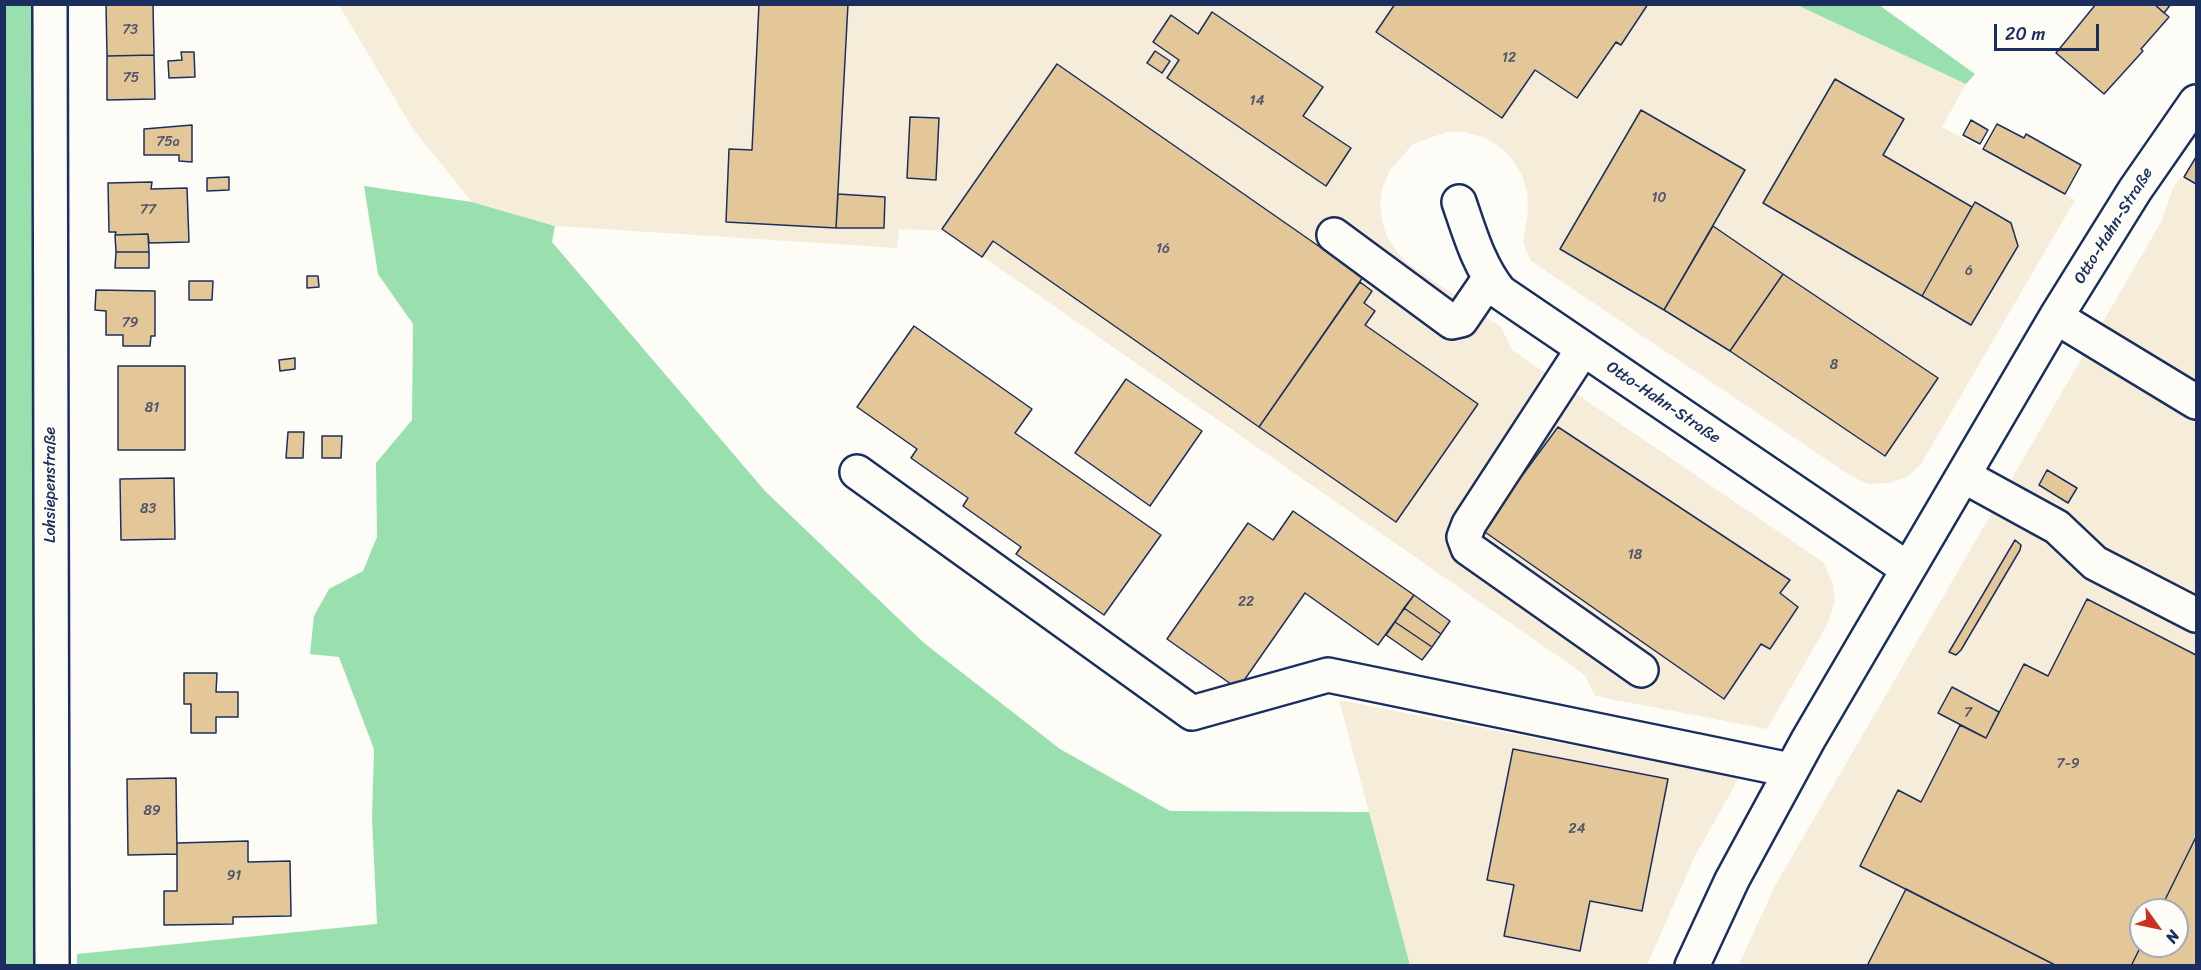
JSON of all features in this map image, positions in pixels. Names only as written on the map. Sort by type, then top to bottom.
[{"type":"street","name":"Lohsiepenstraße","points":[[50,4],[52,966]]},
{"type":"street","name":"Otto-Hahn-Straße","points":[[1692,966],[1732,880],[1790,770],[2056,317],[2135,190],[2196,102]]},
{"type":"street","name":"Otto-Hahn-Straße","points":[[1459,202],[1474,246],[1489,279],[1500,292],[1908,570]]},
{"type":"street","points":[[1334,235],[1452,322],[1461,320],[1489,279]]},
{"type":"street","points":[[2056,317],[2196,402]]},
{"type":"street","points":[[1583,349],[1469,524],[1464,537],[1468,548],[1641,670]]},
{"type":"street","points":[[857,472],[1192,713],[1328,675],[1790,770]]},
{"type":"street","points":[[1964,476],[2057,527],[2095,563],[2196,615]]},
{"type":"shaded area","points":[[339,5],[1797,5],[1966,84],[1942,127],[2075,200],[1921,464],[1907,477],[1889,483],[1868,484],[1851,476],[1531,261],[1523,243],[1528,211],[1527,192],[1522,175],[1512,159],[1499,146],[1483,137],[1465,132],[1447,132],[1413,144],[1390,170],[1383,186],[1380,203],[1382,220],[1387,237],[1409,264],[1501,327],[1512,350],[1823,562],[1832,582],[1835,601],[1828,623],[1767,729],[1595,696],[1585,675],[946,231],[899,229],[897,248],[556,226],[472,202],[413,129]]},
{"type":"shaded area","points":[[2181,177],[2196,186],[2196,965],[1738,966],[1776,884],[2161,222],[2173,188]]},
{"type":"shaded area","points":[[1339,700],[1739,778],[1695,856],[1647,965],[1410,965]]},
{"type":"green space","points":[[34,4],[37,965],[5,966],[4,5]]},
{"type":"green space","points":[[1797,5],[1879,5],[1975,74],[1966,84]]},
{"type":"green space","points":[[364,186],[472,202],[555,226],[552,242],[765,491],[924,643],[1060,749],[1170,811],[1369,812],[1410,965],[77,965],[77,954],[377,924],[372,818],[374,749],[339,657],[310,654],[314,616],[329,589],[363,571],[377,537],[376,463],[412,420],[413,324],[378,274]]},
{"type":"building","points":[[106,4],[153,4],[154,55],[107,56]]},
{"type":"building","points":[[759,4],[848,4],[836,228],[726,222],[729,149],[752,150]]},
{"type":"building","points":[[1395,4],[1648,4],[1621,45],[1616,42],[1577,98],[1535,70],[1502,118],[1376,32]]},
{"type":"building","points":[[2096,4],[2154,4],[2169,17],[2141,49],[2143,51],[2104,94],[2056,53]]},
{"type":"building","points":[[2154,4],[2171,4],[2164,13]]},
{"type":"building","points":[[1212,12],[1323,87],[1303,116],[1351,148],[1326,186],[1167,78],[1179,60],[1153,42],[1171,15],[1198,34]]},
{"type":"building","points":[[1155,51],[1170,61],[1162,73],[1147,63]]},
{"type":"building","points":[[181,52],[194,52],[195,77],[169,78],[168,61],[182,60]]},
{"type":"building","points":[[154,55],[155,99],[107,100],[107,56]]},
{"type":"building","points":[[1057,64],[1363,277],[1259,427],[993,241],[982,257],[942,229]]},
{"type":"building","points":[[1835,79],[1904,119],[1883,155],[1972,207],[1922,296],[1763,203]]},
{"type":"building","points":[[1641,110],[1745,170],[1664,310],[1560,249]]},
{"type":"building","points":[[910,117],[939,118],[936,180],[907,178]]},
{"type":"building","points":[[1971,120],[1988,130],[1980,144],[1963,135]]},
{"type":"building","points":[[1997,124],[2024,138],[2026,134],[2081,165],[2065,194],[1983,149]]},
{"type":"building","points":[[192,125],[192,162],[179,161],[179,155],[144,155],[144,129]]},
{"type":"building","points":[[2196,157],[2196,184],[2184,177]]},
{"type":"building","points":[[229,177],[229,190],[207,191],[207,178]]},
{"type":"building","points":[[152,182],[151,189],[187,188],[189,242],[149,243],[148,234],[115,235],[116,232],[109,232],[108,183]]},
{"type":"building","points":[[838,194],[885,197],[884,228],[836,228]]},
{"type":"building","points":[[1975,202],[2011,223],[2018,246],[1971,325],[1922,296]]},
{"type":"building","points":[[1713,226],[1783,274],[1730,351],[1664,310]]},
{"type":"building","points":[[148,234],[149,252],[116,252],[115,235]]},
{"type":"building","points":[[116,252],[149,252],[149,268],[115,268]]},
{"type":"building","points":[[1783,274],[1938,378],[1885,456],[1730,351]]},
{"type":"building","points":[[307,276],[318,276],[319,287],[307,288]]},
{"type":"building","points":[[189,281],[213,281],[212,300],[189,300]]},
{"type":"building","points":[[1360,282],[1372,291],[1364,303],[1375,311],[1365,325],[1478,404],[1396,522],[1259,427]]},
{"type":"building","points":[[96,290],[155,291],[155,336],[151,336],[150,346],[123,346],[123,335],[106,335],[106,311],[95,310]]},
{"type":"building","points":[[914,326],[1032,409],[1015,433],[1161,535],[1104,615],[1016,554],[1021,547],[963,506],[968,498],[911,458],[917,449],[857,407]]},
{"type":"building","points":[[295,358],[295,369],[280,371],[279,360]]},
{"type":"building","points":[[118,366],[185,366],[185,450],[118,450]]},
{"type":"building","points":[[1126,379],[1202,431],[1150,506],[1075,453]]},
{"type":"building","points":[[1558,427],[1790,580],[1780,593],[1798,607],[1770,649],[1761,644],[1724,699],[1482,530]]},
{"type":"building","points":[[288,432],[304,432],[303,458],[286,458]]},
{"type":"building","points":[[322,436],[342,436],[341,458],[322,458]]},
{"type":"building","points":[[2047,470],[2077,488],[2068,503],[2039,485]]},
{"type":"building","points":[[174,478],[175,539],[121,540],[120,479]]},
{"type":"building","points":[[1293,511],[1414,595],[1378,645],[1305,593],[1238,689],[1167,639],[1248,523],[1273,540]]},
{"type":"building","points":[[2015,540],[2021,545],[2020,550],[1961,650],[1956,655],[1949,652]]},
{"type":"building","points":[[1414,595],[1450,621],[1441,634],[1404,608]]},
{"type":"building","points":[[2087,599],[2196,655],[2196,837],[2166,898],[2129,898],[2129,958],[2135,958],[2131,966],[2057,966],[1860,866],[1898,790],[1921,802],[1960,725],[1986,738],[2024,664],[2048,676]]},
{"type":"building","points":[[1404,608],[1441,634],[1432,647],[1395,622]]},
{"type":"building","points":[[1395,622],[1432,647],[1422,660],[1386,635]]},
{"type":"building","points":[[184,673],[217,673],[216,692],[238,692],[238,717],[216,717],[216,733],[191,733],[191,704],[184,704]]},
{"type":"building","points":[[1952,687],[1999,712],[1986,738],[1938,713]]},
{"type":"building","points":[[1513,749],[1668,779],[1642,911],[1590,901],[1580,951],[1504,936],[1514,885],[1487,880]]},
{"type":"building","points":[[176,778],[177,854],[128,855],[127,779]]},
{"type":"building","points":[[2196,837],[2196,966],[2131,966],[2135,958],[2189,958],[2189,898],[2166,898]]},
{"type":"building","points":[[248,841],[248,862],[290,861],[291,916],[233,917],[233,924],[164,925],[164,891],[177,891],[177,843]]},
{"type":"building","points":[[1906,889],[2057,966],[1867,966]]}]
